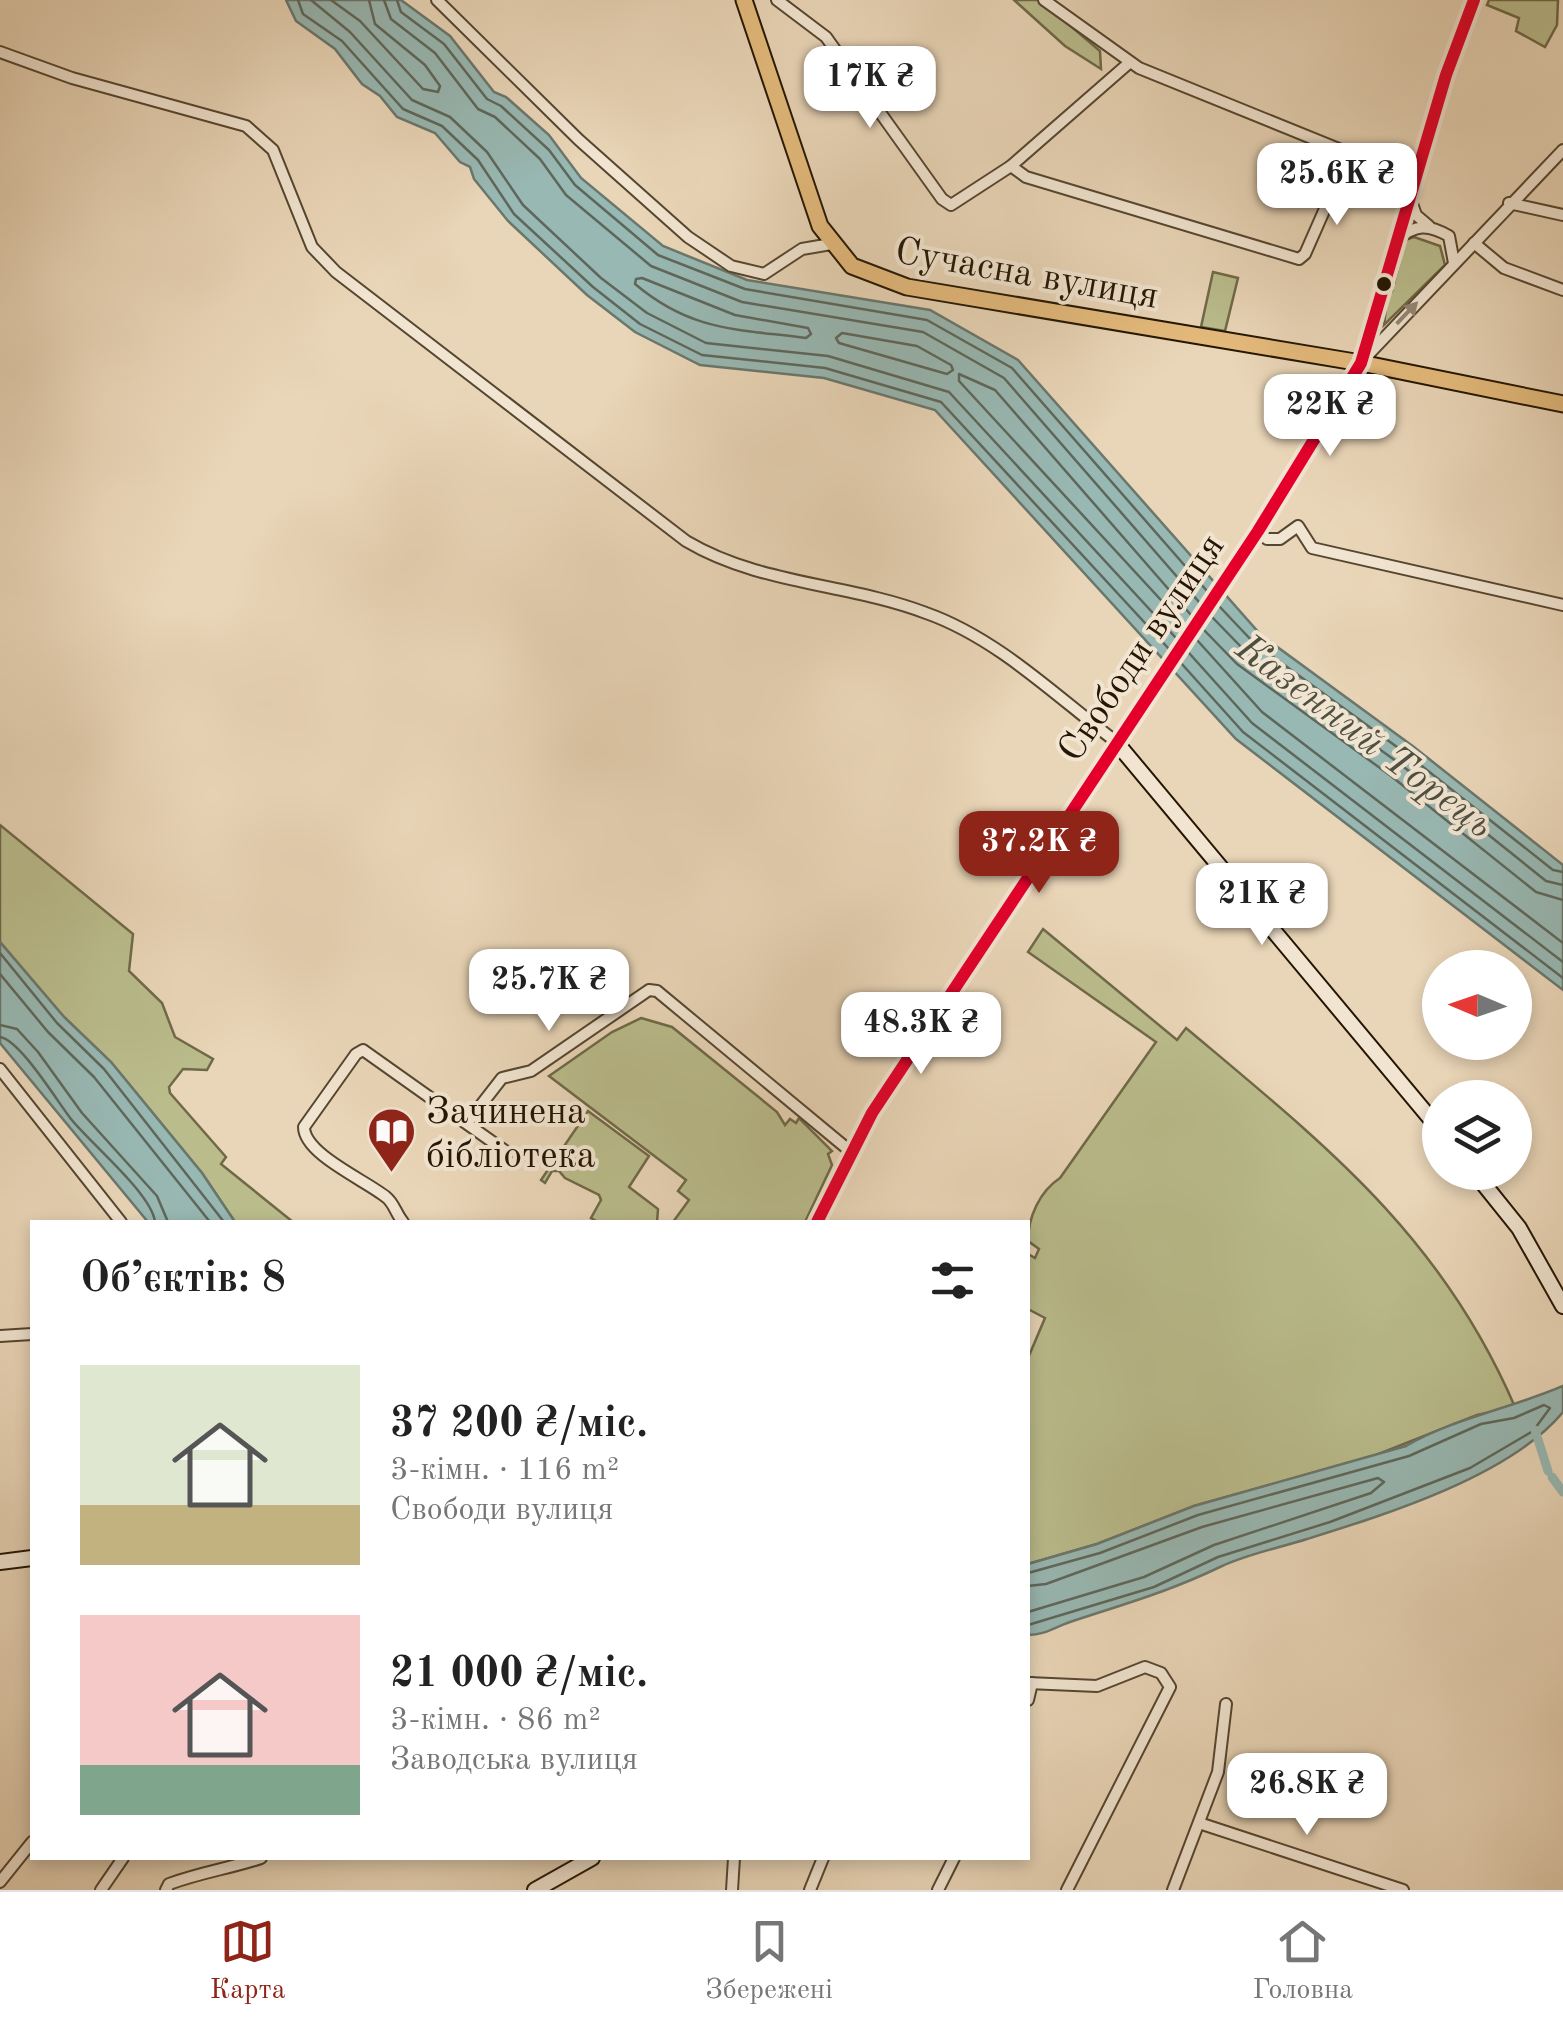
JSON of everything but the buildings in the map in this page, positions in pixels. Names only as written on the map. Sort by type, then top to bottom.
[{"type":"main road","name":"Сучасна вулиця","points":[[744,0],[820,226],[831,244],[863,273],[941,295],[1362,363],[1563,404]]},
{"type":"main road","name":"Свободи вулиця","points":[[818,1220],[850,1151],[1160,672],[1258,531],[1362,363]]},
{"type":"main road","points":[[1115,741],[1422,1108]]},
{"type":"main road","points":[[1488,1190],[1519,1228],[1563,1306]]},
{"type":"main road","points":[[0,1562],[30,1558]]},
{"type":"main road","points":[[543,1888],[589,1860]]},
{"type":"street","points":[[437,0],[676,226],[730,266],[764,274],[802,249],[831,244]]},
{"type":"street","points":[[777,0],[826,37],[942,199],[951,205],[1011,166],[1129,63]]},
{"type":"street","points":[[1044,0],[1129,63],[1414,180]]},
{"type":"street","points":[[1362,363],[1414,180],[1474,0]]},
{"type":"street","points":[[1,52],[72,78],[246,126],[273,150],[312,246],[336,272],[686,541],[742,567],[901,605],[977,635],[1115,741]]},
{"type":"street","points":[[1362,363],[1563,150]]},
{"type":"street","points":[[1011,166],[1020,175],[1299,259],[1305,254],[1338,179],[1356,157]]},
{"type":"street","points":[[1410,197],[1416,215],[1449,236],[1466,238],[1483,232]]},
{"type":"street","points":[[1509,203],[1563,215]]},
{"type":"street","points":[[1396,240],[1408,230],[1429,226]]},
{"type":"street","points":[[1449,236],[1454,264]]},
{"type":"street","points":[[1474,243],[1504,268],[1563,290]]},
{"type":"street","points":[[1258,531],[1267,539],[1280,539],[1298,526],[1312,548],[1563,606]]},
{"type":"street","points":[[468,1123],[502,1078],[531,1070],[650,990],[850,1151]]},
{"type":"street","points":[[402,1220],[387,1198],[308,1143],[304,1127],[349,1063],[363,1050],[508,1153]]},
{"type":"street","points":[[0,1068],[119,1220]]},
{"type":"street","points":[[0,1336],[30,1334]]},
{"type":"street","points":[[1030,1683],[1097,1686],[1146,1667],[1160,1673],[1170,1687],[1067,1890]]},
{"type":"street","points":[[1173,1890],[1224,1746],[1226,1704]]},
{"type":"street","points":[[1199,1824],[1403,1890]]},
{"type":"street","points":[[0,1882],[30,1844]]},
{"type":"street","points":[[101,1890],[122,1860]]},
{"type":"street","points":[[166,1890],[169,1884],[195,1874],[214,1868],[218,1872],[255,1860]]},
{"type":"street","points":[[732,1890],[734,1860]]},
{"type":"street","points":[[810,1890],[823,1860]]},
{"type":"street","points":[[938,1890],[953,1860]]},
{"type":"green space","points":[[1014,0],[1040,0],[1100,51],[1101,69],[1065,46]]},
{"type":"green space","points":[[1489,0],[1558,0],[1557,25],[1545,47],[1516,31],[1519,18],[1487,5]]},
{"type":"green space","points":[[1414,237],[1440,246],[1445,265],[1384,325],[1388,290],[1392,291],[1400,261],[1395,258],[1405,240]]},
{"type":"green space","points":[[1213,272],[1238,278],[1225,331],[1201,327]]},
{"type":"green space","points":[[0,825],[133,934],[129,971],[162,1003],[175,1037],[213,1059],[207,1070],[183,1069],[169,1087],[170,1093],[226,1157],[221,1164],[291,1220],[234,1220],[202,1173],[111,1062],[64,1017],[0,942]]},
{"type":"green space","points":[[1043,929],[1177,1040],[1186,1028],[1332,1154],[1415,1242],[1452,1292],[1515,1407],[1477,1415],[1376,1455],[1194,1506],[1097,1544],[1030,1563],[1030,1353],[1045,1318],[1030,1310],[1030,1255],[1035,1258],[1039,1249],[1030,1242],[1030,1223],[1041,1197],[1060,1178],[1156,1042],[1028,952]]},
{"type":"green space","points":[[641,1018],[672,1027],[777,1112],[785,1125],[790,1119],[796,1123],[799,1118],[832,1151],[828,1154],[832,1165],[806,1220],[674,1220],[689,1200],[678,1191],[686,1180],[549,1076],[612,1032]]},
{"type":"green space","points":[[588,1111],[649,1156],[629,1187],[658,1209],[657,1220],[594,1220],[591,1218],[601,1200],[599,1195],[559,1171],[552,1171],[545,1183],[541,1180]]},
{"type":"water","name":"Казенний Торець","points":[[286,0],[401,0],[450,36],[494,92],[506,97],[549,135],[581,178],[663,246],[747,280],[930,310],[1018,360],[1261,635],[1414,747],[1563,865],[1563,990],[1532,966],[1532,950],[1511,950],[1236,739],[935,410],[824,378],[700,365],[635,332],[587,295],[508,221],[474,179],[470,167],[460,162],[435,133],[397,117],[380,96],[362,84],[335,49],[296,21]]},
{"type":"water","points":[[0,942],[64,1017],[111,1062],[202,1173],[234,1220],[146,1220],[0,1043]]},
{"type":"water","points":[[1563,1386],[1563,1412],[1540,1435],[1480,1474],[1373,1518],[1241,1558],[1164,1591],[1030,1635],[1030,1563],[1097,1544],[1194,1506],[1406,1446],[1443,1428]]},
{"type":"waterway","points":[[1535,1430],[1548,1471]]},
{"type":"waterway","points":[[1552,1477],[1563,1492]]},
{"type":"transit line","points":[[818,1220],[872,1113],[1258,531],[1361,363],[1446,75],[1474,0]]},
{"type":"place","name":"Зачинена бібліотека","points":[[391,1174]]}]
